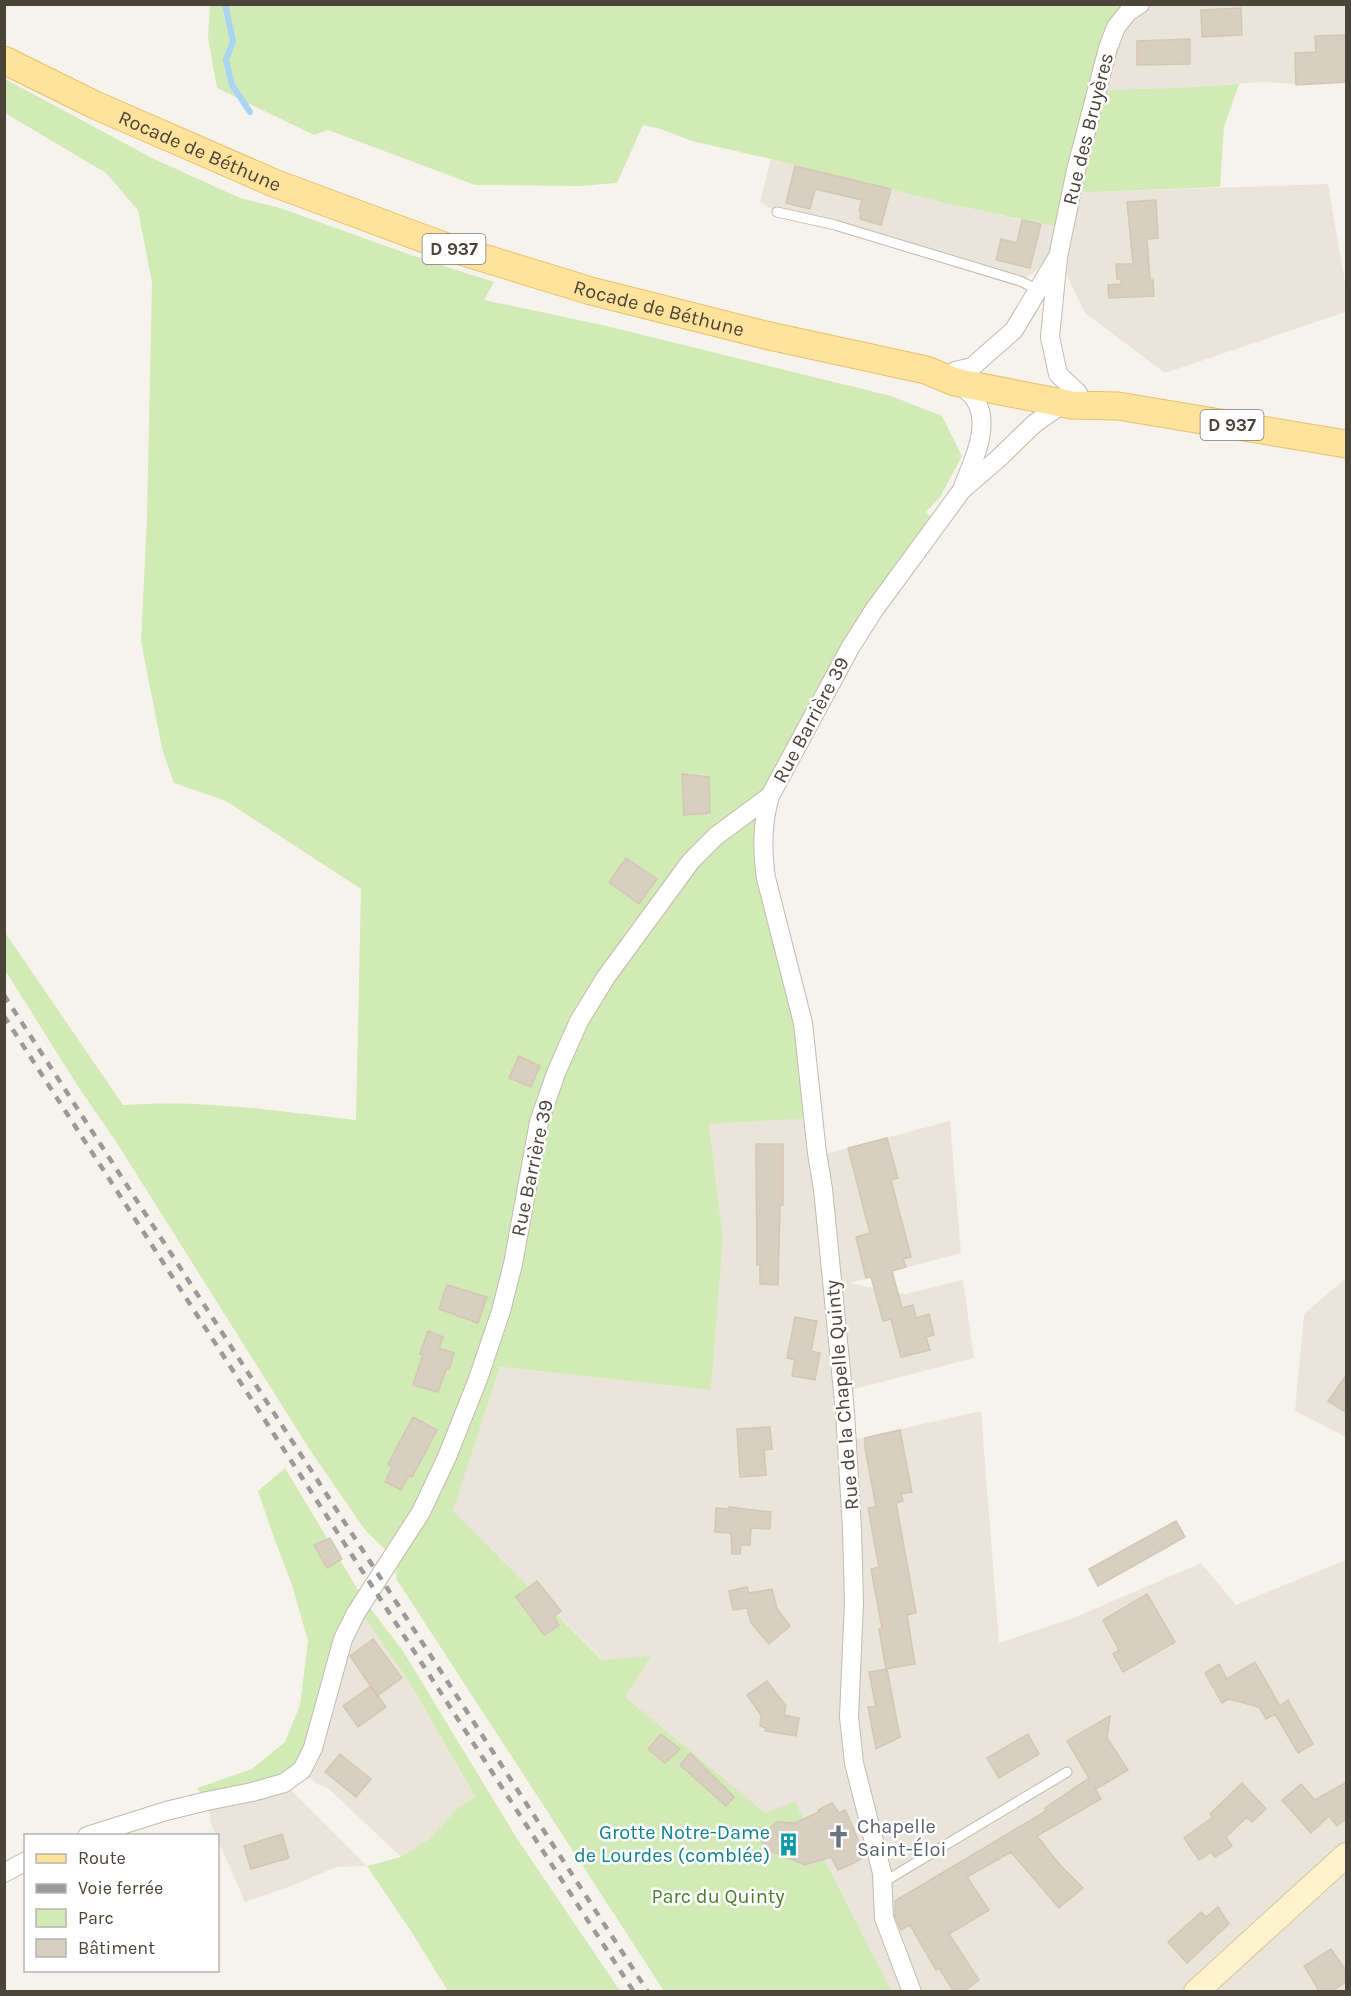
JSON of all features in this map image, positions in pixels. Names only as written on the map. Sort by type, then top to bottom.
[{"type":"main road","name":"Rocade de Béthune","points":[[4,60],[95,105],[223,162],[354,214],[460,251],[591,291],[676,314],[955,376],[1075,399],[1347,444]]},
{"type":"main road","points":[[1196,1992],[1347,1855]]},
{"type":"street","name":"Rue des Bruyères","points":[[1075,399],[1059,375],[1050,338],[1058,257],[1076,171],[1108,48],[1116,27],[1131,7]]},
{"type":"street","name":"Rue des Bruyères","points":[[955,376],[972,367],[1014,330],[1058,257]]},
{"type":"street","name":"Rue Barrière 39","points":[[955,376],[977,403],[980,413],[978,446],[962,490]]},
{"type":"street","name":"Rue Barrière 39","points":[[93,1834],[166,1811],[284,1783],[302,1770],[313,1748],[343,1639],[356,1613],[421,1512],[468,1407],[491,1343],[510,1273],[539,1122],[556,1073],[579,1021],[606,977],[692,861],[716,836],[770,796],[856,639],[891,585],[962,490],[999,459],[1034,424],[1058,407],[1075,399]]},
{"type":"street","name":"Rue de la Chapelle Quinty","points":[[770,796],[764,818],[763,853],[766,878],[803,1023],[823,1190],[845,1412],[854,1602],[849,1717],[854,1763],[882,1883],[884,1918],[912,1992]]},
{"type":"street","points":[[4,1873],[24,1862]]},
{"type":"lane","points":[[777,212],[846,228],[1020,281],[1055,296]]},
{"type":"lane","points":[[882,1883],[1067,1772]]},
{"type":"shaded area","points":[[1127,5],[1346,5],[1346,83],[1263,82],[1097,90]]},
{"type":"shaded area","points":[[771,159],[949,204],[1041,224],[1072,188],[1092,192],[1328,184],[1346,288],[1346,312],[1165,373],[1085,313],[1058,257],[1020,281],[777,212],[760,202]]},
{"type":"shaded area","points":[[813,1118],[825,1154],[950,1121],[961,1253],[849,1283],[905,1294],[963,1280],[974,1358],[854,1389],[855,1439],[981,1411],[999,1643],[1076,1617],[1201,1563],[1236,1605],[1346,1560],[1346,1991],[713,1991],[590,1750],[650,1657],[603,1660],[453,1511],[500,1367],[711,1390],[723,1239],[709,1123]]},
{"type":"shaded area","points":[[1346,1278],[1346,1437],[1295,1411],[1304,1314]]},
{"type":"shaded area","points":[[356,1613],[368,1622],[416,1693],[475,1798],[457,1809],[429,1839],[401,1857],[329,1789],[317,1784],[302,1770]]},
{"type":"shaded area","points":[[284,1783],[367,1866],[336,1867],[245,1902],[219,1842],[219,1834],[216,1834],[211,1824],[207,1801]]},
{"type":"green space","points":[[210,5],[1127,5],[1097,90],[1239,84],[1224,127],[1220,187],[1092,192],[1073,189],[1064,228],[949,204],[692,141],[643,125],[617,183],[580,186],[475,185],[328,130],[314,135],[217,88],[208,38]]},
{"type":"green space","name":"Parc du Quinty","points":[[5,79],[154,159],[240,198],[280,208],[494,282],[484,300],[602,325],[891,396],[942,416],[962,456],[940,497],[926,512],[936,523],[830,687],[763,834],[813,1118],[709,1124],[723,1239],[711,1390],[500,1367],[453,1511],[602,1660],[651,1656],[625,1697],[765,1813],[795,1802],[891,1991],[664,1991],[397,1580],[393,1557],[365,1530],[310,1450],[5,970],[4,931],[123,1105],[211,1105],[356,1120],[361,889],[226,801],[174,783],[162,749],[141,641],[147,518],[152,283],[138,210],[106,173],[5,113]]},
{"type":"green space","points":[[285,1468],[364,1600],[403,1651],[516,1837],[620,1991],[448,1991],[367,1866],[401,1857],[429,1839],[457,1809],[475,1797],[416,1693],[368,1622],[356,1613],[302,1770],[207,1801],[197,1788],[252,1769],[285,1742],[300,1705],[308,1641],[292,1585],[258,1491]]},
{"type":"building","points":[[1241,8],[1242,35],[1202,37],[1201,10]]},
{"type":"building","points":[[1347,35],[1347,82],[1296,85],[1295,53],[1316,52],[1315,36]]},
{"type":"building","points":[[1190,39],[1190,64],[1137,65],[1137,41]]},
{"type":"building","points":[[795,166],[891,189],[881,225],[860,219],[861,211],[859,210],[862,200],[815,189],[810,209],[786,203]]},
{"type":"building","points":[[1156,200],[1158,238],[1147,239],[1150,280],[1153,280],[1154,296],[1109,298],[1108,285],[1121,284],[1121,279],[1117,279],[1116,264],[1133,264],[1127,202]]},
{"type":"building","points":[[1022,220],[1041,224],[1030,268],[996,260],[1001,239],[1017,243]]},
{"type":"building","points":[[682,774],[709,777],[710,813],[684,815]]},
{"type":"building","points":[[626,858],[657,879],[639,904],[609,882]]},
{"type":"building","points":[[519,1056],[540,1066],[531,1087],[509,1078]]},
{"type":"building","points":[[887,1138],[898,1178],[891,1180],[911,1257],[903,1259],[906,1267],[892,1271],[902,1308],[913,1305],[916,1318],[929,1314],[934,1335],[926,1337],[930,1350],[901,1357],[891,1319],[883,1321],[871,1277],[866,1278],[856,1237],[870,1233],[848,1148]]},
{"type":"building","points":[[756,1144],[783,1144],[783,1205],[780,1205],[778,1285],[760,1284],[760,1265],[757,1265]]},
{"type":"building","points":[[447,1285],[487,1297],[478,1323],[439,1309]]},
{"type":"building","points":[[795,1317],[817,1321],[811,1351],[820,1353],[815,1380],[792,1376],[795,1360],[787,1358]]},
{"type":"building","points":[[428,1331],[443,1337],[439,1348],[454,1353],[438,1392],[413,1385]]},
{"type":"building","points":[[1347,1374],[1347,1413],[1328,1401]]},
{"type":"building","points":[[413,1417],[437,1430],[412,1477],[409,1475],[401,1490],[385,1482],[392,1467],[388,1464]]},
{"type":"building","points":[[770,1427],[772,1449],[764,1450],[766,1475],[740,1477],[737,1429]]},
{"type":"building","points":[[900,1430],[912,1492],[901,1494],[903,1501],[896,1503],[916,1613],[907,1615],[915,1664],[886,1669],[879,1629],[882,1628],[871,1569],[879,1567],[868,1508],[876,1507],[865,1438]]},
{"type":"building","points":[[729,1507],[771,1512],[770,1529],[751,1528],[750,1545],[741,1545],[740,1554],[732,1554],[731,1533],[715,1532],[716,1508],[729,1509]]},
{"type":"building","points":[[1176,1521],[1185,1537],[1098,1586],[1089,1569]]},
{"type":"building","points":[[330,1538],[342,1559],[327,1568],[314,1545]]},
{"type":"building","points":[[537,1581],[561,1611],[554,1617],[559,1625],[544,1635],[516,1597]]},
{"type":"building","points":[[747,1587],[749,1593],[772,1589],[777,1609],[790,1626],[769,1644],[751,1623],[747,1608],[733,1610],[729,1591]]},
{"type":"building","points":[[1147,1594],[1175,1642],[1123,1672],[1113,1654],[1119,1650],[1103,1620]]},
{"type":"building","points":[[373,1639],[402,1678],[377,1696],[350,1656]]},
{"type":"building","points":[[1255,1662],[1280,1706],[1288,1700],[1313,1744],[1298,1753],[1275,1714],[1266,1719],[1259,1707],[1229,1699],[1222,1703],[1205,1673],[1219,1664],[1227,1679]]},
{"type":"building","points":[[887,1669],[900,1737],[876,1749],[868,1707],[876,1707],[869,1672]]},
{"type":"building","points":[[767,1681],[786,1706],[784,1715],[799,1718],[796,1736],[765,1731],[766,1728],[760,1726],[761,1715],[747,1695]]},
{"type":"building","points":[[371,1686],[386,1707],[358,1727],[343,1706]]},
{"type":"building","points":[[1110,1716],[1107,1738],[1128,1770],[1096,1789],[1093,1785],[1101,1799],[1037,1836],[1060,1865],[1083,1888],[1059,1908],[1011,1852],[967,1877],[989,1910],[949,1934],[979,1980],[963,1992],[954,1992],[939,1968],[936,1970],[910,1925],[901,1930],[895,1916],[895,1901],[1046,1811],[1045,1808],[1089,1778],[1067,1741]]},
{"type":"building","points":[[661,1734],[680,1749],[665,1763],[648,1749]]},
{"type":"building","points":[[1028,1734],[1039,1754],[999,1778],[987,1758]]},
{"type":"building","points":[[690,1753],[734,1797],[726,1806],[680,1765]]},
{"type":"building","points":[[340,1754],[371,1779],[356,1797],[325,1772]]},
{"type":"building","points":[[1347,1782],[1347,1818],[1337,1826],[1329,1816],[1311,1833],[1282,1800],[1301,1784],[1315,1800]]},
{"type":"building","points":[[1242,1783],[1266,1809],[1252,1822],[1247,1817],[1226,1837],[1232,1846],[1215,1857],[1211,1852],[1199,1860],[1184,1838],[1213,1817],[1210,1814]]},
{"type":"building","points":[[832,1803],[839,1813],[845,1810],[865,1857],[852,1864],[838,1870],[831,1857],[805,1865],[768,1850],[759,1837],[777,1822],[795,1823]]},
{"type":"building","points":[[282,1834],[289,1858],[251,1869],[244,1846]]},
{"type":"building","points":[[1218,1907],[1229,1924],[1187,1963],[1168,1942],[1201,1912],[1206,1917]]},
{"type":"building","points":[[1331,1949],[1347,1972],[1347,1981],[1331,1992],[1320,1992],[1304,1966]]},
{"type":"waterway","points":[[225,4],[233,41],[226,60],[232,85],[250,112]]},
{"type":"railway","points":[[4,995],[648,1992]]},
{"type":"railway","points":[[4,1016],[634,1992]]},
{"type":"place","name":"Chapelle Saint-Éloi","points":[[839,1837]]},
{"type":"place","name":"Grotte Notre-Dame de Lourdes (comblée)","points":[[788,1844]]}]
